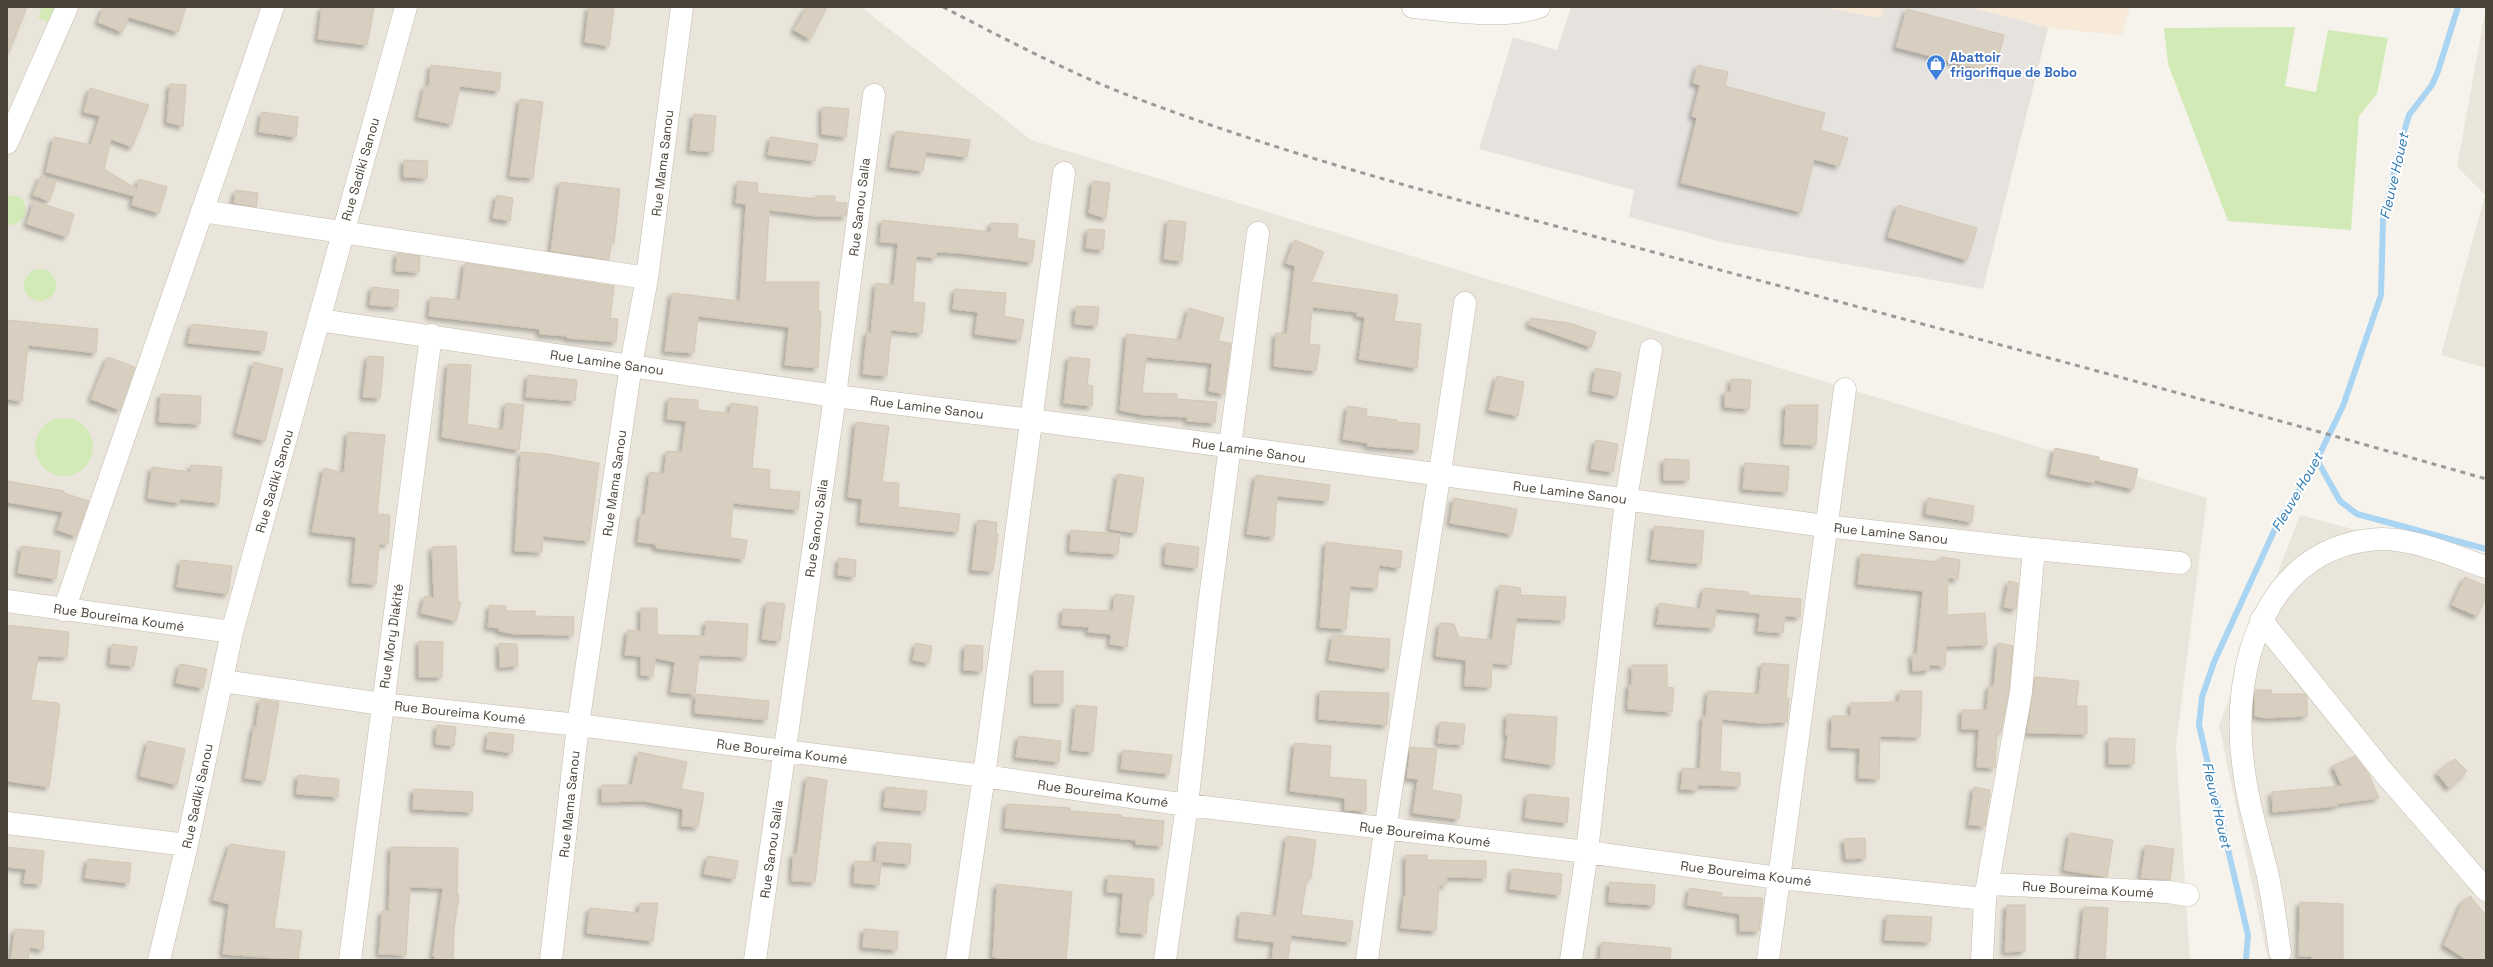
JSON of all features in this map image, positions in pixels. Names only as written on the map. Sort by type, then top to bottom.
[{"type":"street","points":[[7,143],[67,7]]},
{"type":"street","points":[[64,610],[273,7]]},
{"type":"street","name":"Rue Sadiki Sanou","points":[[159,960],[187,845],[223,681],[232,632],[406,7]]},
{"type":"street","name":"Rue Mama Sanou","points":[[551,960],[578,725],[631,365],[647,278],[682,7]]},
{"type":"street","points":[[1413,7],[1492,12],[1531,10],[1539,7]]},
{"type":"street","name":"Rue Sanou Salia","points":[[755,960],[835,396],[874,95]]},
{"type":"street","points":[[957,960],[984,776],[1064,173]]},
{"type":"street","points":[[202,211],[343,231],[647,278]]},
{"type":"street","points":[[1165,960],[1187,805],[1230,448],[1258,233]]},
{"type":"street","points":[[1367,960],[1384,829],[1440,475],[1465,303]]},
{"type":"street","name":"Rue Lamine Sanou","points":[[319,320],[431,335],[835,396],[1032,420],[1230,448],[1825,526],[2034,549],[2180,563]]},
{"type":"street","name":"Rue Mory Diakité","points":[[350,960],[431,335]]},
{"type":"street","points":[[1571,960],[1587,852],[1626,499],[1651,350]]},
{"type":"street","points":[[1768,960],[1825,526],[1845,389]]},
{"type":"street","points":[[2280,952],[2267,873],[2249,801],[2242,762],[2240,725],[2241,691],[2249,654],[2261,620],[2282,588],[2308,562],[2339,546],[2382,539],[2440,551],[2486,567]]},
{"type":"street","points":[[1982,960],[1986,891],[2021,692],[2034,549]]},
{"type":"street","name":"Rue Boureima Koumé","points":[[7,601],[232,632]]},
{"type":"street","points":[[2261,620],[2385,774],[2486,890]]},
{"type":"street","name":"Rue Boureima Koumé","points":[[223,681],[382,704],[578,725],[984,776],[1187,805],[1587,852],[1778,878],[1986,891],[2168,892],[2188,895]]},
{"type":"street","points":[[7,824],[187,845]]},
{"type":"shaded area","points":[[7,7],[861,7],[1031,140],[2207,498],[2176,746],[2190,960],[7,960]]},
{"type":"shaded area","points":[[1571,7],[1821,7],[1881,18],[1884,7],[1970,7],[2048,28],[1983,289],[1722,242],[1629,217],[1634,190],[1479,149],[1513,37],[1557,50]]},
{"type":"shaded area","points":[[1821,7],[1884,7],[1881,18]]},
{"type":"shaded area","points":[[1970,7],[2130,7],[2122,35],[2048,28]]},
{"type":"shaded area","points":[[2486,7],[2486,368],[2441,355],[2485,195],[2457,167]]},
{"type":"shaded area","points":[[2300,515],[2486,565],[2486,960],[2268,960],[2219,725]]},
{"type":"green space","points":[[42,7],[63,7],[56,25],[38,18]]},
{"type":"green space","points":[[2295,27],[2285,86],[2316,92],[2328,30],[2388,38],[2377,94],[2359,116],[2351,230],[2228,221],[2168,64],[2164,28]]},
{"type":"green space","points":[[7,195],[21,197],[25,207],[22,220],[13,225],[7,225]]},
{"type":"green space","points":[[37,269],[43,269],[53,276],[56,285],[55,291],[49,298],[43,301],[37,301],[27,294],[24,288],[24,282],[31,272]]},
{"type":"green space","points":[[64,418],[75,420],[88,431],[91,436],[93,447],[91,458],[80,471],[75,474],[64,476],[53,474],[40,463],[37,458],[35,447],[37,436],[48,423],[53,420]]},
{"type":"building","points":[[7,7],[27,7],[8,54],[7,54]]},
{"type":"building","points":[[104,7],[186,7],[178,32],[129,17],[122,32],[98,22]]},
{"type":"building","points":[[322,7],[374,7],[367,45],[318,39]]},
{"type":"building","points":[[589,7],[614,7],[609,46],[585,42]]},
{"type":"building","points":[[807,7],[827,7],[810,39],[794,30]]},
{"type":"building","points":[[1907,9],[2004,35],[1994,73],[1896,47]]},
{"type":"building","points":[[431,65],[501,73],[499,91],[460,86],[452,124],[418,117],[425,86],[429,87]]},
{"type":"building","points":[[1698,65],[1728,72],[1725,86],[1825,113],[1820,130],[1848,138],[1839,166],[1814,159],[1801,212],[1681,183],[1697,118],[1692,116],[1700,85],[1693,83]]},
{"type":"building","points":[[170,84],[186,85],[183,126],[167,122]]},
{"type":"building","points":[[90,88],[149,105],[132,147],[111,139],[104,169],[137,189],[139,179],[167,187],[159,213],[132,205],[134,196],[46,172],[54,137],[91,145],[100,116],[84,112]]},
{"type":"building","points":[[520,99],[543,102],[533,178],[510,176]]},
{"type":"building","points":[[822,107],[849,109],[846,137],[822,134]]},
{"type":"building","points":[[262,112],[298,117],[296,137],[259,132]]},
{"type":"building","points":[[694,114],[716,116],[713,152],[690,150]]},
{"type":"building","points":[[896,131],[970,140],[967,157],[926,152],[923,171],[890,167]]},
{"type":"building","points":[[771,137],[818,144],[815,161],[768,155]]},
{"type":"building","points":[[404,160],[428,161],[427,178],[404,177]]},
{"type":"building","points":[[41,176],[56,182],[49,201],[33,195]]},
{"type":"building","points":[[738,181],[758,183],[757,193],[816,199],[816,196],[835,196],[835,202],[847,203],[846,216],[816,216],[769,210],[765,282],[819,282],[818,311],[821,311],[818,368],[785,365],[789,327],[698,316],[694,353],[665,351],[672,293],[740,301],[746,204],[736,203]]},
{"type":"building","points":[[1093,181],[1110,183],[1106,218],[1089,213]]},
{"type":"building","points":[[560,182],[620,189],[614,243],[611,243],[609,260],[551,251]]},
{"type":"building","points":[[236,190],[258,193],[256,207],[234,203]]},
{"type":"building","points":[[497,195],[513,198],[510,221],[493,218]]},
{"type":"building","points":[[34,201],[74,214],[67,237],[27,224]]},
{"type":"building","points":[[1898,205],[1977,228],[1967,260],[1888,237]]},
{"type":"building","points":[[882,220],[991,232],[991,223],[1018,224],[1017,238],[1035,241],[1032,262],[958,253],[936,252],[936,258],[916,256],[913,302],[925,303],[922,333],[891,330],[887,376],[863,374],[867,332],[871,333],[876,283],[894,285],[898,243],[880,242]]},
{"type":"building","points":[[1168,220],[1186,222],[1182,261],[1164,259]]},
{"type":"building","points":[[1088,229],[1105,230],[1103,250],[1086,248]]},
{"type":"building","points":[[1295,240],[1324,252],[1311,282],[1398,295],[1394,321],[1421,324],[1417,368],[1359,359],[1365,317],[1357,316],[1357,312],[1312,307],[1309,344],[1320,345],[1316,371],[1274,366],[1276,333],[1287,334],[1295,266],[1286,263]]},
{"type":"building","points":[[397,253],[420,256],[419,272],[396,271]]},
{"type":"building","points":[[465,263],[614,286],[610,318],[618,319],[616,342],[567,338],[567,336],[540,334],[540,329],[429,316],[431,297],[460,300]]},
{"type":"building","points":[[372,287],[399,290],[397,307],[370,305]]},
{"type":"building","points":[[955,289],[1006,293],[1004,316],[1024,320],[1020,340],[975,334],[978,312],[953,309]]},
{"type":"building","points":[[1076,306],[1099,307],[1097,326],[1075,324]]},
{"type":"building","points":[[1189,308],[1224,318],[1218,341],[1231,343],[1224,394],[1209,391],[1212,363],[1146,357],[1142,393],[1177,394],[1177,399],[1217,402],[1215,423],[1187,421],[1188,417],[1144,415],[1120,410],[1127,334],[1181,340]]},
{"type":"building","points":[[1531,318],[1570,323],[1596,332],[1591,347],[1529,325]]},
{"type":"building","points":[[7,320],[98,329],[96,353],[28,345],[22,401],[7,399]]},
{"type":"building","points":[[192,324],[267,332],[264,351],[188,343]]},
{"type":"building","points":[[368,356],[384,357],[380,398],[363,397]]},
{"type":"building","points":[[108,357],[135,367],[120,410],[91,399]]},
{"type":"building","points":[[1069,357],[1090,359],[1087,385],[1093,386],[1092,406],[1064,403]]},
{"type":"building","points":[[254,362],[283,369],[265,441],[236,433]]},
{"type":"building","points":[[448,364],[471,365],[467,424],[503,430],[506,403],[524,405],[519,450],[442,437]]},
{"type":"building","points":[[1596,368],[1621,373],[1617,396],[1592,391]]},
{"type":"building","points":[[528,375],[577,380],[575,401],[526,397]]},
{"type":"building","points":[[1497,376],[1524,382],[1518,416],[1489,410]]},
{"type":"building","points":[[1731,379],[1751,380],[1749,409],[1725,407],[1725,391],[1731,392]]},
{"type":"building","points":[[161,394],[201,396],[200,424],[159,422]]},
{"type":"building","points":[[669,398],[698,400],[698,410],[730,413],[731,403],[758,407],[752,468],[770,470],[769,489],[800,492],[798,510],[733,503],[730,538],[747,540],[744,559],[656,548],[656,544],[638,542],[641,514],[645,515],[650,472],[664,474],[667,451],[682,452],[686,421],[667,419]]},
{"type":"building","points":[[1786,405],[1818,405],[1816,445],[1784,444]]},
{"type":"building","points":[[1348,406],[1367,409],[1366,416],[1397,420],[1396,422],[1420,424],[1418,450],[1367,446],[1368,443],[1343,439]]},
{"type":"building","points":[[856,422],[889,426],[882,482],[899,483],[898,507],[960,514],[958,532],[860,522],[862,499],[848,497]]},
{"type":"building","points":[[348,432],[385,435],[377,514],[390,515],[388,544],[379,544],[376,584],[352,583],[356,537],[312,532],[324,468],[344,473]]},
{"type":"building","points":[[1596,440],[1618,444],[1613,472],[1591,469]]},
{"type":"building","points":[[2055,448],[2099,457],[2099,460],[2138,469],[2133,489],[2095,480],[2094,483],[2050,474]]},
{"type":"building","points":[[521,452],[547,454],[599,463],[589,541],[543,536],[542,552],[515,551]]},
{"type":"building","points":[[1664,459],[1689,460],[1689,480],[1664,480]]},
{"type":"building","points":[[1745,463],[1789,466],[1787,492],[1743,489]]},
{"type":"building","points":[[191,465],[222,467],[219,503],[180,499],[179,503],[148,498],[152,467],[191,472]]},
{"type":"building","points":[[1118,474],[1144,478],[1136,533],[1110,529]]},
{"type":"building","points":[[1256,475],[1330,485],[1328,501],[1277,496],[1274,537],[1247,534]]},
{"type":"building","points":[[7,481],[64,491],[64,493],[89,501],[76,536],[57,530],[63,512],[7,502]]},
{"type":"building","points":[[1454,498],[1517,509],[1512,534],[1450,523]]},
{"type":"building","points":[[1928,498],[1974,506],[1972,522],[1926,514]]},
{"type":"building","points":[[978,520],[997,522],[996,534],[998,534],[993,571],[972,570]]},
{"type":"building","points":[[1655,526],[1704,531],[1701,564],[1651,559]]},
{"type":"building","points":[[1071,530],[1120,534],[1118,554],[1070,551]]},
{"type":"building","points":[[1326,542],[1402,551],[1400,568],[1379,565],[1377,588],[1350,586],[1346,629],[1320,627]]},
{"type":"building","points":[[1166,543],[1199,547],[1197,568],[1165,564]]},
{"type":"building","points":[[22,546],[60,551],[56,579],[18,573]]},
{"type":"building","points":[[456,546],[458,602],[461,602],[456,621],[421,613],[425,596],[434,598],[432,547]]},
{"type":"building","points":[[1861,554],[1940,562],[1941,557],[1960,560],[1958,579],[1948,578],[1947,615],[1985,613],[1987,645],[1946,646],[1945,666],[1929,665],[1929,670],[1913,671],[1912,654],[1917,654],[1923,591],[1858,584]]},
{"type":"building","points":[[839,558],[856,560],[855,577],[838,575]]},
{"type":"building","points":[[181,560],[232,566],[228,594],[177,587]]},
{"type":"building","points":[[2465,577],[2486,586],[2486,597],[2477,616],[2452,605]]},
{"type":"building","points":[[2009,581],[2018,583],[2016,609],[2004,607]]},
{"type":"building","points":[[1500,585],[1521,588],[1520,595],[1566,597],[1564,620],[1516,618],[1511,665],[1492,663],[1491,687],[1465,686],[1466,660],[1436,656],[1440,623],[1454,624],[1459,637],[1492,640]]},
{"type":"building","points":[[1704,588],[1748,592],[1748,595],[1801,599],[1800,617],[1785,616],[1783,633],[1758,631],[1760,613],[1716,609],[1714,628],[1657,624],[1660,603],[1700,609]]},
{"type":"building","points":[[1115,594],[1134,596],[1127,647],[1110,644],[1111,634],[1088,632],[1089,627],[1062,625],[1063,609],[1113,611]]},
{"type":"building","points":[[767,602],[785,604],[780,641],[762,639]]},
{"type":"building","points":[[490,605],[506,606],[505,611],[535,611],[535,616],[574,617],[573,635],[514,634],[499,631],[499,628],[488,627]]},
{"type":"building","points":[[641,608],[657,608],[657,635],[705,636],[706,621],[748,624],[746,657],[699,655],[695,694],[671,692],[675,662],[655,658],[653,676],[641,675],[641,656],[625,655],[628,630],[641,631]]},
{"type":"building","points":[[7,625],[69,632],[67,657],[38,656],[31,700],[58,703],[60,706],[49,787],[7,781]]},
{"type":"building","points":[[1333,635],[1390,639],[1388,669],[1329,660]]},
{"type":"building","points":[[419,641],[443,642],[442,677],[419,677]]},
{"type":"building","points":[[499,643],[517,644],[518,666],[500,667]]},
{"type":"building","points":[[916,643],[932,646],[929,663],[913,660]]},
{"type":"building","points":[[1998,643],[2013,646],[2009,690],[2001,732],[1997,732],[1995,768],[1977,767],[1979,729],[1962,729],[1962,710],[1987,710],[1989,686],[1994,686]]},
{"type":"building","points":[[112,644],[137,647],[134,666],[110,664]]},
{"type":"building","points":[[965,645],[983,646],[982,671],[964,670]]},
{"type":"building","points":[[1762,663],[1789,665],[1786,698],[1789,698],[1787,722],[1760,723],[1722,719],[1720,771],[1740,773],[1740,786],[1698,785],[1697,790],[1681,789],[1683,768],[1700,769],[1703,716],[1706,717],[1708,691],[1759,694]]},
{"type":"building","points":[[180,664],[207,669],[203,688],[176,683]]},
{"type":"building","points":[[1632,665],[1667,665],[1667,687],[1674,688],[1672,712],[1628,709],[1629,685],[1632,685]]},
{"type":"building","points":[[1034,671],[1063,671],[1063,703],[1034,703]]},
{"type":"building","points":[[2035,677],[2079,681],[2076,706],[2087,706],[2087,734],[2027,733]]},
{"type":"building","points":[[2255,690],[2271,690],[2272,694],[2305,694],[2307,698],[2307,716],[2266,718],[2255,716]]},
{"type":"building","points":[[1320,691],[1389,693],[1387,725],[1319,719]]},
{"type":"building","points":[[1900,691],[1922,691],[1920,737],[1880,736],[1879,779],[1859,778],[1860,748],[1831,747],[1832,716],[1851,716],[1851,703],[1899,702]]},
{"type":"building","points":[[696,694],[769,701],[767,720],[695,713]]},
{"type":"building","points":[[260,699],[279,702],[265,781],[245,778],[254,727],[256,728]]},
{"type":"building","points":[[1076,705],[1097,707],[1093,752],[1072,750]]},
{"type":"building","points":[[1507,714],[1557,717],[1554,765],[1505,758],[1508,735],[1506,735]]},
{"type":"building","points":[[1440,722],[1465,724],[1463,745],[1438,743]]},
{"type":"building","points":[[437,725],[456,727],[454,746],[436,744]]},
{"type":"building","points":[[489,732],[514,735],[512,753],[486,749]]},
{"type":"building","points":[[1019,736],[1061,741],[1059,762],[1016,757]]},
{"type":"building","points":[[2109,738],[2135,739],[2134,764],[2109,764]]},
{"type":"building","points":[[148,741],[185,749],[177,785],[140,776]]},
{"type":"building","points":[[1295,743],[1331,746],[1329,777],[1366,780],[1366,811],[1345,810],[1345,798],[1290,791]]},
{"type":"building","points":[[1411,747],[1437,749],[1432,790],[1462,795],[1459,819],[1413,813],[1418,779],[1407,778]]},
{"type":"building","points":[[1123,750],[1172,755],[1169,774],[1121,769]]},
{"type":"building","points":[[639,752],[687,762],[681,789],[704,793],[698,827],[682,826],[683,809],[644,801],[602,802],[602,785],[632,785]]},
{"type":"building","points":[[2355,756],[2368,773],[2379,798],[2336,804],[2337,806],[2273,812],[2272,792],[2342,786],[2333,766]]},
{"type":"building","points":[[2455,759],[2467,771],[2449,788],[2437,773]]},
{"type":"building","points":[[298,775],[339,779],[338,797],[297,794]]},
{"type":"building","points":[[807,777],[827,780],[815,882],[792,881],[793,854],[797,854]]},
{"type":"building","points":[[886,787],[927,791],[925,811],[884,807]]},
{"type":"building","points":[[1974,787],[1990,790],[1985,826],[1969,825]]},
{"type":"building","points":[[414,789],[473,792],[472,812],[413,809]]},
{"type":"building","points":[[1528,794],[1569,798],[1567,823],[1525,818]]},
{"type":"building","points":[[1007,804],[1070,808],[1070,811],[1121,815],[1121,817],[1164,821],[1162,846],[1136,844],[1136,840],[1005,828]]},
{"type":"building","points":[[2070,833],[2113,840],[2107,877],[2064,870]]},
{"type":"building","points":[[1287,836],[1316,840],[1311,878],[1307,878],[1301,915],[1353,921],[1350,942],[1291,935],[1288,960],[1272,960],[1274,942],[1238,938],[1241,912],[1276,916]]},
{"type":"building","points":[[1865,838],[1866,858],[1846,859],[1844,839]]},
{"type":"building","points":[[877,842],[911,844],[910,864],[876,861]]},
{"type":"building","points":[[230,844],[285,852],[274,928],[302,931],[298,960],[223,954],[229,904],[213,900]]},
{"type":"building","points":[[2146,845],[2174,849],[2170,880],[2141,878]]},
{"type":"building","points":[[7,847],[44,851],[41,884],[24,883],[26,869],[7,867]]},
{"type":"building","points":[[391,847],[458,848],[457,895],[459,895],[454,929],[453,960],[434,960],[435,956],[433,956],[443,888],[410,887],[406,955],[379,954],[382,911],[389,911]]},
{"type":"building","points":[[1406,855],[1427,855],[1427,860],[1486,861],[1486,878],[1447,877],[1446,885],[1439,885],[1436,931],[1401,928],[1404,896],[1406,896]]},
{"type":"building","points":[[708,856],[738,861],[735,879],[704,874]]},
{"type":"building","points":[[88,859],[131,863],[129,883],[85,878]]},
{"type":"building","points":[[855,861],[881,862],[879,885],[854,883]]},
{"type":"building","points":[[1512,869],[1562,874],[1560,895],[1510,889]]},
{"type":"building","points":[[1108,875],[1154,879],[1153,896],[1149,895],[1146,934],[1120,932],[1123,893],[1107,892]]},
{"type":"building","points":[[1610,882],[1655,885],[1654,905],[1609,902]]},
{"type":"building","points":[[997,884],[1072,892],[1066,960],[1009,960],[993,957]]},
{"type":"building","points":[[1690,888],[1722,893],[1721,897],[1763,898],[1759,931],[1740,931],[1740,914],[1687,905]]},
{"type":"building","points":[[2470,896],[2486,915],[2486,960],[2467,960],[2444,945],[2462,903]]},
{"type":"building","points":[[2300,902],[2343,904],[2343,960],[2312,960],[2312,956],[2299,956]]},
{"type":"building","points":[[640,903],[658,903],[653,941],[587,933],[590,908],[639,913]]},
{"type":"building","points":[[2007,905],[2025,905],[2025,951],[2005,952]]},
{"type":"building","points":[[2084,907],[2108,908],[2105,960],[2079,960]]},
{"type":"building","points":[[1887,915],[1932,917],[1930,942],[1885,940]]},
{"type":"building","points":[[15,929],[44,931],[43,950],[30,947],[28,960],[11,960]]},
{"type":"building","points":[[864,929],[898,932],[897,950],[863,947]]},
{"type":"building","points":[[1602,942],[1671,948],[1670,960],[1600,960]]},
{"type":"waterway","name":"Fleuve Houet","points":[[2246,960],[2248,935],[2199,725],[2202,697],[2214,662],[2280,518],[2309,476],[2343,406],[2381,295],[2383,220],[2403,135],[2409,115],[2432,85],[2438,71],[2458,7]]},
{"type":"waterway","points":[[2317,460],[2340,501],[2357,514],[2486,549]]},
{"type":"railway","points":[[943,7],[1090,80],[1207,124],[1273,146],[1475,205],[1982,340],[2486,479]]},
{"type":"place","name":"Abattoir frigorifique de Bobo","points":[[1936,81]]}]
